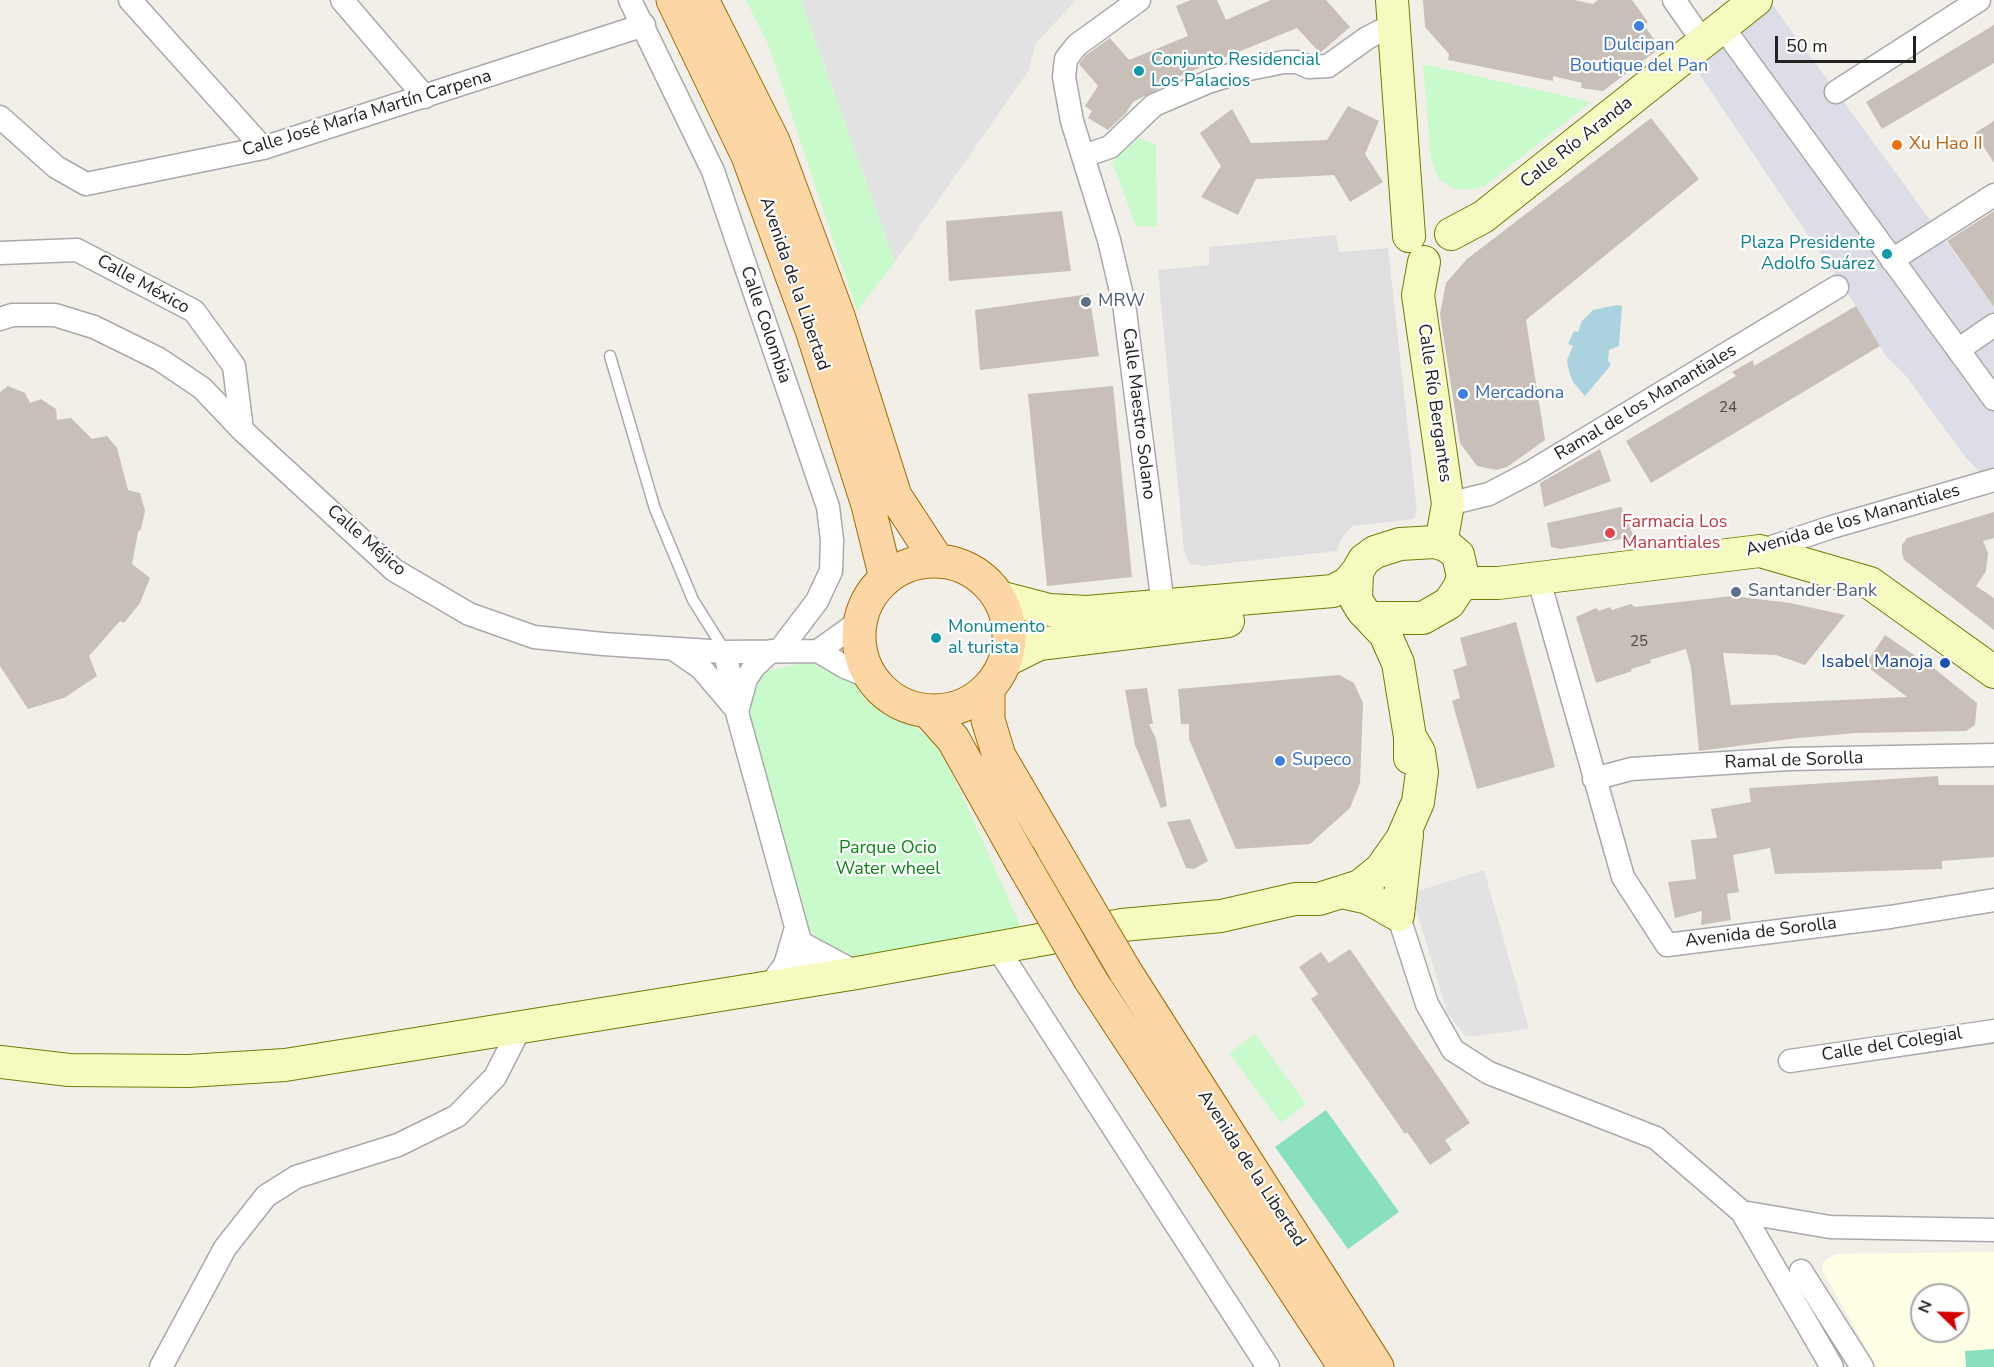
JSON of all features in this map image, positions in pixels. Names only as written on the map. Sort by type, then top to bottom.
[{"type":"main road","name":"Avenida de la Libertad","points":[[673,0],[752,167],[812,330],[868,505],[886,578]]},
{"type":"main road","name":"Avenida de la Libertad","points":[[702,0],[772,141],[838,316],[895,496],[937,560]]},
{"type":"main road","name":"Calle Río Bergantes","points":[[1393,12],[1417,249],[1418,296],[1448,504],[1441,544]]},
{"type":"main road","name":"Calle Río Aranda","points":[[1417,249],[1414,226],[1426,220],[1437,220],[1444,224],[1451,234],[1483,217],[1687,56],[1731,15]]},
{"type":"main road","points":[[999,597],[1049,610],[1087,612],[1333,591],[1348,583],[1364,560],[1390,546],[1421,541],[1441,544],[1458,555],[1463,577],[1461,583],[1449,603],[1423,618],[1398,663]]},
{"type":"main road","points":[[1760,551],[1870,583],[1994,672]]},
{"type":"main road","name":"Avenida de los Manantiales","points":[[1461,583],[1498,584],[1538,577],[1760,551]]},
{"type":"main road","points":[[937,560],[962,565],[983,578],[999,597],[1007,618],[1010,640],[1005,661],[988,689],[970,702],[950,710],[928,711],[904,705],[883,691],[872,678],[867,671],[860,647],[860,621],[869,598],[886,578],[910,565],[937,560]]},
{"type":"main road","points":[[1357,572],[1356,600],[1385,634],[1398,663],[1410,737],[1406,782],[1407,805],[1399,823],[1378,852],[1377,860],[1381,869]]},
{"type":"main road","points":[[1005,661],[1039,644],[1071,638],[1332,609],[1367,615],[1423,618]]},
{"type":"main road","name":"Avenida de la Libertad","points":[[988,689],[988,720],[999,756],[1125,971],[1377,1367]]},
{"type":"main road","name":"Avenida de la Libertad","points":[[928,711],[953,739],[1090,979],[1345,1367]]},
{"type":"main road","points":[[1337,885],[1360,886],[1381,869],[1402,839],[1418,802],[1422,772],[1419,752],[1410,737]]},
{"type":"main road","points":[[0,1062],[81,1070],[188,1071],[285,1065],[811,981],[1122,925],[1221,916],[1296,898],[1319,899],[1337,885],[1380,838],[1394,818],[1406,782]]},
{"type":"main road","points":[[1337,885],[1368,898],[1398,915],[1409,824]]},
{"type":"street","points":[[130,0],[263,148]]},
{"type":"street","points":[[342,0],[425,97]]},
{"type":"street","name":"Calle Colombia","points":[[630,0],[644,25],[712,171],[828,507],[832,540],[831,571],[817,601],[775,651],[754,667],[746,679],[737,712]]},
{"type":"street","name":"Calle Maestro Solano","points":[[1139,0],[1077,45],[1066,59],[1064,77],[1066,98],[1109,240],[1124,304],[1163,605]]},
{"type":"street","points":[[1674,0],[1731,15],[1892,260],[1994,399]]},
{"type":"street","points":[[1836,92],[1979,0]]},
{"type":"street","points":[[1083,156],[1110,147],[1154,105],[1208,82],[1249,69],[1284,62],[1297,62],[1309,67],[1328,66],[1367,38],[1393,12]]},
{"type":"street","name":"Calle José María Martín Carpena","points":[[0,117],[56,167],[86,184],[263,148],[644,25]]},
{"type":"street","points":[[1892,260],[1994,195]]},
{"type":"street","name":"Calle México","points":[[0,253],[77,250],[194,311],[234,366],[242,430]]},
{"type":"street","name":"Ramal de los Manantiales","points":[[1448,504],[1490,494],[1531,472],[1837,286]]},
{"type":"street","name":"Calle Méjico","points":[[0,319],[12,315],[55,315],[93,327],[159,359],[202,388],[242,430],[394,570],[469,614],[534,637],[725,652],[818,651]]},
{"type":"street","points":[[1958,350],[1994,325]]},
{"type":"street","name":"Avenida de los Manantiales","points":[[1760,551],[1832,527],[1994,480]]},
{"type":"street","name":"Avenida de Sorolla","points":[[1538,577],[1623,877],[1667,945],[1890,917],[1994,900]]},
{"type":"street","points":[[860,621],[818,651],[844,667],[872,678]]},
{"type":"street","points":[[674,649],[701,668],[737,712]]},
{"type":"street","points":[[725,652],[737,712],[811,981]]},
{"type":"street","name":"Ramal de Sorolla","points":[[1594,778],[1631,770],[1788,759],[1994,755]]},
{"type":"street","points":[[1381,869],[1427,1004],[1453,1050],[1489,1073],[1656,1138],[1742,1212],[1832,1367]]},
{"type":"street","points":[[800,936],[857,973]]},
{"type":"street","points":[[768,988],[785,965],[800,936]]},
{"type":"street","points":[[998,949],[1268,1367]]},
{"type":"street","points":[[161,1367],[225,1248],[266,1196],[296,1178],[398,1145],[457,1116],[495,1077],[521,1026]]},
{"type":"street","name":"Calle del Colegial","points":[[1790,1061],[1994,1031]]},
{"type":"street","points":[[1742,1212],[1830,1227],[1994,1230]]},
{"type":"street","points":[[1801,1271],[1862,1367]]},
{"type":"lane","points":[[610,356],[654,509],[693,600],[725,652]]},
{"type":"shaded area","points":[[801,0],[1076,0],[1035,44],[1029,70],[895,262]]},
{"type":"shaded area","name":"Plaza Presidente Adolfo Suárez","points":[[1769,0],[1994,307],[1994,480],[1989,481],[1965,457],[1907,377],[1886,356],[1856,306],[1687,56]]},
{"type":"shaded area","points":[[1336,235],[1339,252],[1388,248],[1417,513],[1413,519],[1352,526],[1340,541],[1337,551],[1203,566],[1190,564],[1184,551],[1158,270],[1209,265],[1209,247]]},
{"type":"shaded area","points":[[1484,870],[1529,1029],[1466,1037],[1447,1012],[1413,899],[1415,892]]},
{"type":"shaded area","points":[[1994,1252],[1994,1367],[1877,1367],[1822,1270],[1823,1262],[1835,1254]]},
{"type":"green space","points":[[746,0],[801,0],[895,262],[857,311],[769,46]]},
{"type":"green space","points":[[1423,64],[1591,102],[1485,186],[1475,189],[1454,189],[1439,179],[1431,159]]},
{"type":"green space","points":[[1139,138],[1156,145],[1157,227],[1136,226],[1112,162]]},
{"type":"green space","name":"Parque Ocio Water wheel","points":[[808,662],[873,693],[941,748],[1022,929],[860,961],[833,956],[810,930],[747,705],[766,671]]},
{"type":"green space","points":[[1255,1034],[1306,1104],[1281,1123],[1229,1053]]},
{"type":"green space","points":[[1326,1110],[1399,1212],[1348,1249],[1275,1147]]},
{"type":"green space","points":[[1994,1349],[1994,1367],[1966,1367],[1965,1351]]},
{"type":"water","points":[[1622,306],[1619,346],[1609,350],[1608,360],[1611,365],[1585,396],[1573,382],[1569,371],[1567,360],[1573,346],[1568,344],[1574,331],[1578,332],[1582,321],[1593,310]]},
{"type":"building","name":"Conjunto Residencial Los Palacios","points":[[1191,0],[1217,0],[1226,20],[1271,0],[1326,0],[1350,27],[1320,53],[1297,28],[1165,82],[1166,85],[1133,102],[1126,113],[1108,130],[1088,118],[1092,111],[1085,106],[1098,86],[1079,64],[1086,55],[1110,38],[1129,60],[1188,36],[1176,6]]},
{"type":"building","points":[[1423,0],[1574,0],[1593,4],[1598,0],[1632,0],[1648,22],[1644,25],[1660,48],[1603,91],[1581,88],[1582,83],[1553,76],[1553,81],[1448,60],[1449,54],[1425,27]]},
{"type":"building","points":[[1994,25],[1994,63],[1882,129],[1866,102]]},
{"type":"building","points":[[1348,106],[1379,121],[1365,154],[1383,182],[1350,202],[1334,175],[1256,179],[1238,215],[1201,197],[1221,166],[1200,133],[1232,109],[1251,143],[1327,140]]},
{"type":"building","points":[[1651,118],[1699,179],[1526,320],[1545,440],[1507,467],[1496,470],[1477,466],[1460,443],[1440,314],[1446,283],[1467,259]]},
{"type":"building","points":[[1994,121],[1994,163],[1975,133]]},
{"type":"building","points":[[1062,211],[1071,271],[949,281],[946,221]]},
{"type":"building","points":[[1994,211],[1994,307],[1947,241]]},
{"type":"building","points":[[1089,294],[1099,356],[980,370],[975,310]]},
{"type":"building","points":[[1856,306],[1880,346],[1651,483],[1626,441],[1736,376],[1732,372],[1753,360],[1754,366]]},
{"type":"building","points":[[8,386],[25,393],[30,403],[41,399],[56,409],[57,420],[71,418],[92,439],[107,436],[117,448],[128,490],[140,493],[145,511],[132,564],[150,578],[140,603],[124,623],[120,621],[89,656],[97,676],[64,698],[28,709],[0,666],[0,392]]},
{"type":"building","points":[[1113,386],[1132,577],[1047,586],[1028,394]]},
{"type":"building","points":[[1600,449],[1611,481],[1544,507],[1540,483]]},
{"type":"building","points":[[1621,507],[1634,537],[1561,549],[1551,547],[1547,523]]},
{"type":"building","points":[[1994,512],[1994,538],[1983,541],[1988,553],[1986,571],[1976,586],[1994,598],[1994,630],[1904,560],[1902,545],[1907,538]]},
{"type":"building","points":[[1732,596],[1790,603],[1845,615],[1805,665],[1776,655],[1723,653],[1731,705],[1907,697],[1865,665],[1885,635],[1935,669],[1977,703],[1975,725],[1966,731],[1856,733],[1699,751],[1691,668],[1686,649],[1650,660],[1651,663],[1596,683],[1576,617],[1596,608],[1599,611],[1610,607],[1612,610],[1631,604],[1635,607]]},
{"type":"building","points":[[1516,622],[1555,767],[1477,789],[1452,701],[1460,698],[1453,670],[1467,665],[1460,638]]},
{"type":"building","name":"Supeco","points":[[1339,675],[1354,683],[1363,703],[1360,783],[1350,808],[1310,844],[1236,849],[1189,739],[1189,724],[1181,724],[1178,689]]},
{"type":"building","points":[[1147,688],[1153,724],[1149,724],[1156,739],[1167,806],[1161,808],[1135,745],[1125,690]]},
{"type":"building","points":[[1938,776],[1939,785],[1994,785],[1994,857],[1942,861],[1942,869],[1775,874],[1770,848],[1733,855],[1739,892],[1727,894],[1731,920],[1701,925],[1702,911],[1675,918],[1668,882],[1696,879],[1691,840],[1717,838],[1711,809],[1751,802],[1749,788]]},
{"type":"building","points":[[1190,819],[1208,861],[1194,869],[1186,868],[1167,822]]},
{"type":"building","points":[[1350,949],[1470,1123],[1445,1140],[1452,1150],[1430,1165],[1407,1132],[1405,1134],[1311,999],[1318,994],[1299,967],[1321,952],[1329,963]]},
{"type":"place","name":"Dulcipan Boutique del Pan","points":[[1639,26]]},
{"type":"place","name":"Conjunto Residencial Los Palacios","points":[[1139,71]]},
{"type":"place","name":"Xu Hao II","points":[[1897,145]]},
{"type":"place","name":"Plaza Presidente Adolfo Suárez","points":[[1887,254]]},
{"type":"place","name":"MRW","points":[[1086,302]]},
{"type":"place","name":"Mercadona","points":[[1463,394]]},
{"type":"place","name":"Farmacia Los Manantiales","points":[[1610,533]]},
{"type":"place","name":"Santander Bank","points":[[1736,592]]},
{"type":"place","name":"Monumento al turista","points":[[936,638]]},
{"type":"place","name":"Isabel Manoja","points":[[1945,663]]},
{"type":"place","name":"Supeco","points":[[1280,761]]}]
